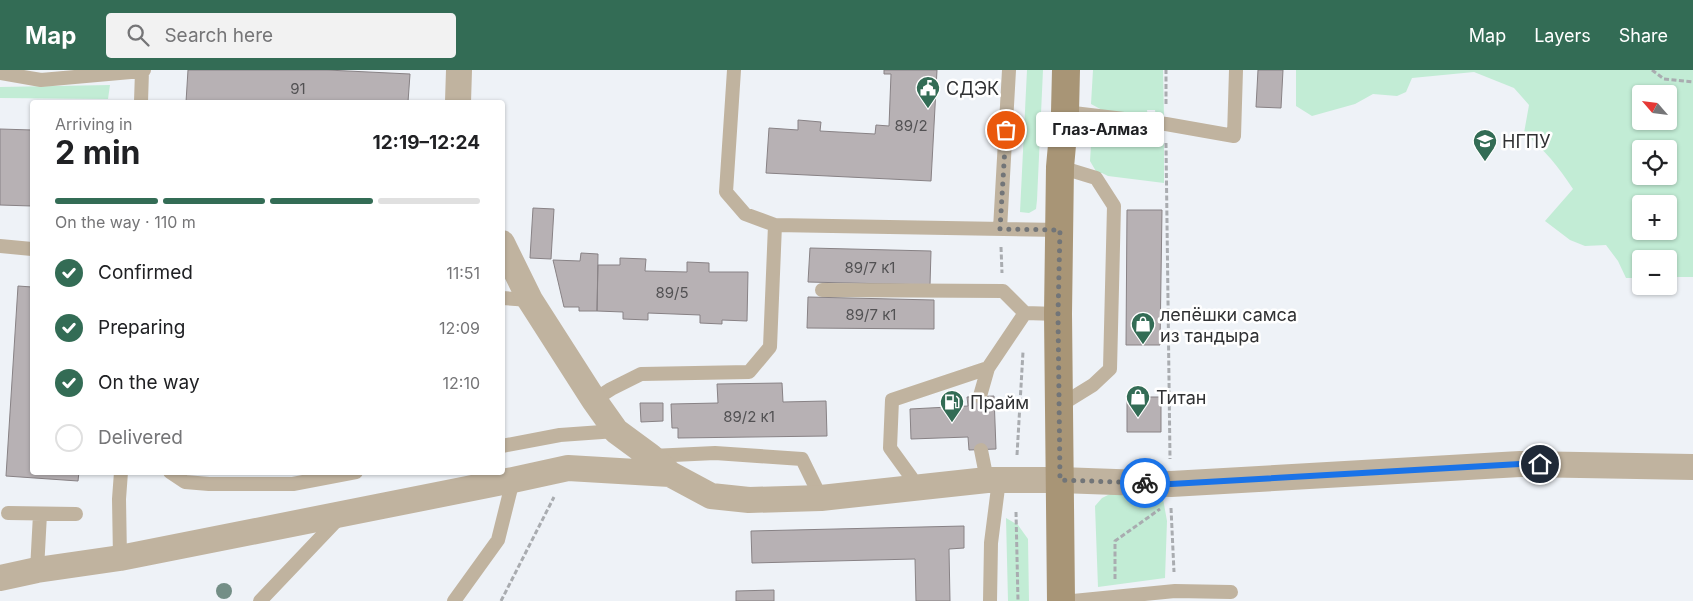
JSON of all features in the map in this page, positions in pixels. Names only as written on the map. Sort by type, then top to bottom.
[{"type":"main road","points":[[1061,601],[1058,314],[1060,167],[1066,70]]},
{"type":"street","points":[[458,70],[458,100]]},
{"type":"street","points":[[505,249],[530,300],[594,400],[616,430],[670,474],[711,496],[748,500],[820,498],[993,480],[1060,480],[1171,492],[1520,464],[1693,467]]},
{"type":"street","points":[[0,578],[37,570],[120,558],[568,468],[670,474]]},
{"type":"lane","points":[[734,70],[726,192],[745,214],[775,225],[1060,230]]},
{"type":"lane","points":[[1000,229],[1009,70]]},
{"type":"lane","points":[[1064,112],[1166,124],[1234,136],[1236,70]]},
{"type":"lane","points":[[0,73],[41,80],[143,71],[141,100]]},
{"type":"lane","points":[[1059,406],[1092,385],[1110,369],[1114,206],[1096,178],[1060,167]]},
{"type":"lane","points":[[594,400],[611,388],[641,374],[749,372],[770,347],[775,225]]},
{"type":"lane","points":[[0,246],[30,249]]},
{"type":"lane","points":[[822,290],[1003,291],[1025,313],[1058,314]]},
{"type":"lane","points":[[505,298],[530,300]]},
{"type":"lane","points":[[980,396],[988,368],[1025,313]]},
{"type":"lane","points":[[913,488],[911,477],[890,448],[892,400],[988,368]]},
{"type":"lane","points":[[505,445],[560,435],[616,430]]},
{"type":"lane","points":[[981,450],[993,480],[990,601]]},
{"type":"lane","points":[[650,456],[715,453],[802,459],[820,498]]},
{"type":"lane","points":[[120,558],[119,499],[121,475]]},
{"type":"lane","points":[[174,475],[185,482],[209,484],[293,484],[340,475]]},
{"type":"lane","points":[[454,601],[498,540],[513,480]]},
{"type":"lane","points":[[8,514],[76,514]]},
{"type":"lane","points":[[37,570],[40,514]]},
{"type":"lane","points":[[260,601],[343,514]]},
{"type":"lane","points":[[1073,601],[1175,591],[1231,592]]},
{"type":"path","points":[[1166,70],[1171,492],[1175,591]]},
{"type":"path","points":[[1652,70],[1664,79],[1693,82]]},
{"type":"path","points":[[1000,229],[1003,291]]},
{"type":"path","points":[[501,601],[568,468]]},
{"type":"path","points":[[1114,597],[1115,541],[1171,492]]},
{"type":"green space","points":[[1027,70],[1043,70],[1037,200],[1036,209],[1029,213],[1020,212]]},
{"type":"green space","points":[[1093,70],[1163,70],[1164,117],[1156,118],[1155,110],[1147,110],[1148,117],[1113,116],[1091,104]]},
{"type":"green space","points":[[1296,70],[1693,70],[1693,277],[1677,277],[1677,250],[1632,250],[1632,278],[1626,278],[1618,261],[1606,245],[1585,246],[1570,240],[1545,221],[1573,189],[1551,159],[1524,133],[1529,105],[1514,88],[1474,72],[1412,78],[1406,92],[1397,96],[1373,94],[1355,104],[1312,116],[1296,106]]},
{"type":"green space","points":[[110,85],[108,99],[0,98],[0,87]]},
{"type":"green space","points":[[1107,140],[1164,141],[1164,183],[1097,173],[1090,161],[1091,145]]},
{"type":"green space","points":[[1120,489],[1162,493],[1167,521],[1165,578],[1098,587],[1095,506],[1102,498]]},
{"type":"green space","points":[[1006,518],[1018,525],[1028,539],[1029,601],[1008,601]]},
{"type":"building","points":[[188,70],[327,70],[410,74],[408,100],[186,100]]},
{"type":"building","points":[[884,70],[937,70],[931,181],[766,173],[769,128],[798,130],[798,120],[821,122],[820,131],[875,134],[876,125],[889,126],[891,74],[884,74]]},
{"type":"building","points":[[1258,70],[1283,70],[1281,108],[1256,107]]},
{"type":"building","points":[[0,129],[30,130],[30,206],[0,205]]},
{"type":"building","points":[[533,208],[554,209],[551,259],[530,258]]},
{"type":"building","points":[[1127,210],[1162,210],[1160,345],[1126,345]]},
{"type":"building","points":[[810,248],[931,251],[930,285],[808,282]]},
{"type":"building","points":[[581,253],[598,254],[597,311],[579,311],[579,307],[564,307],[553,260],[580,261]]},
{"type":"building","points":[[620,258],[646,259],[645,271],[687,272],[687,262],[709,263],[709,272],[748,272],[747,321],[722,320],[722,324],[700,323],[700,315],[648,313],[648,320],[623,319],[623,312],[597,311],[598,265],[620,265]]},
{"type":"building","points":[[18,286],[30,287],[30,475],[79,475],[78,481],[6,476]]},
{"type":"building","points":[[808,297],[934,300],[934,329],[807,328]]},
{"type":"building","points":[[782,383],[783,402],[826,401],[827,436],[678,438],[678,428],[672,428],[671,404],[718,403],[717,384]]},
{"type":"building","name":"Прайм","points":[[994,396],[996,449],[969,450],[968,437],[911,439],[910,409],[968,406],[967,397]]},
{"type":"building","points":[[1127,397],[1161,397],[1161,432],[1127,432]]},
{"type":"building","points":[[640,403],[663,403],[663,421],[641,422]]},
{"type":"building","points":[[964,526],[964,548],[949,549],[950,601],[916,601],[915,559],[752,563],[751,531]]},
{"type":"building","points":[[774,590],[774,601],[736,601],[736,591]]},
{"type":"way so far","points":[[1006,130],[1000,229],[1060,230],[1058,314],[1060,480],[1145,483]]},
{"type":"place","name":"СДЭК","points":[[928,109]]},
{"type":"place","name":"Глаз-Алмаз","points":[[1006,130]]},
{"type":"place","name":"НГПУ","points":[[1485,162]]},
{"type":"place","name":"лепёшки самса из тандыра","points":[[1143,345]]},
{"type":"place","name":"Титан","points":[[1138,418]]},
{"type":"place","name":"Прайм","points":[[952,423]]},
{"type":"route","points":[[1145,483],[1171,484],[1540,464]]}]
